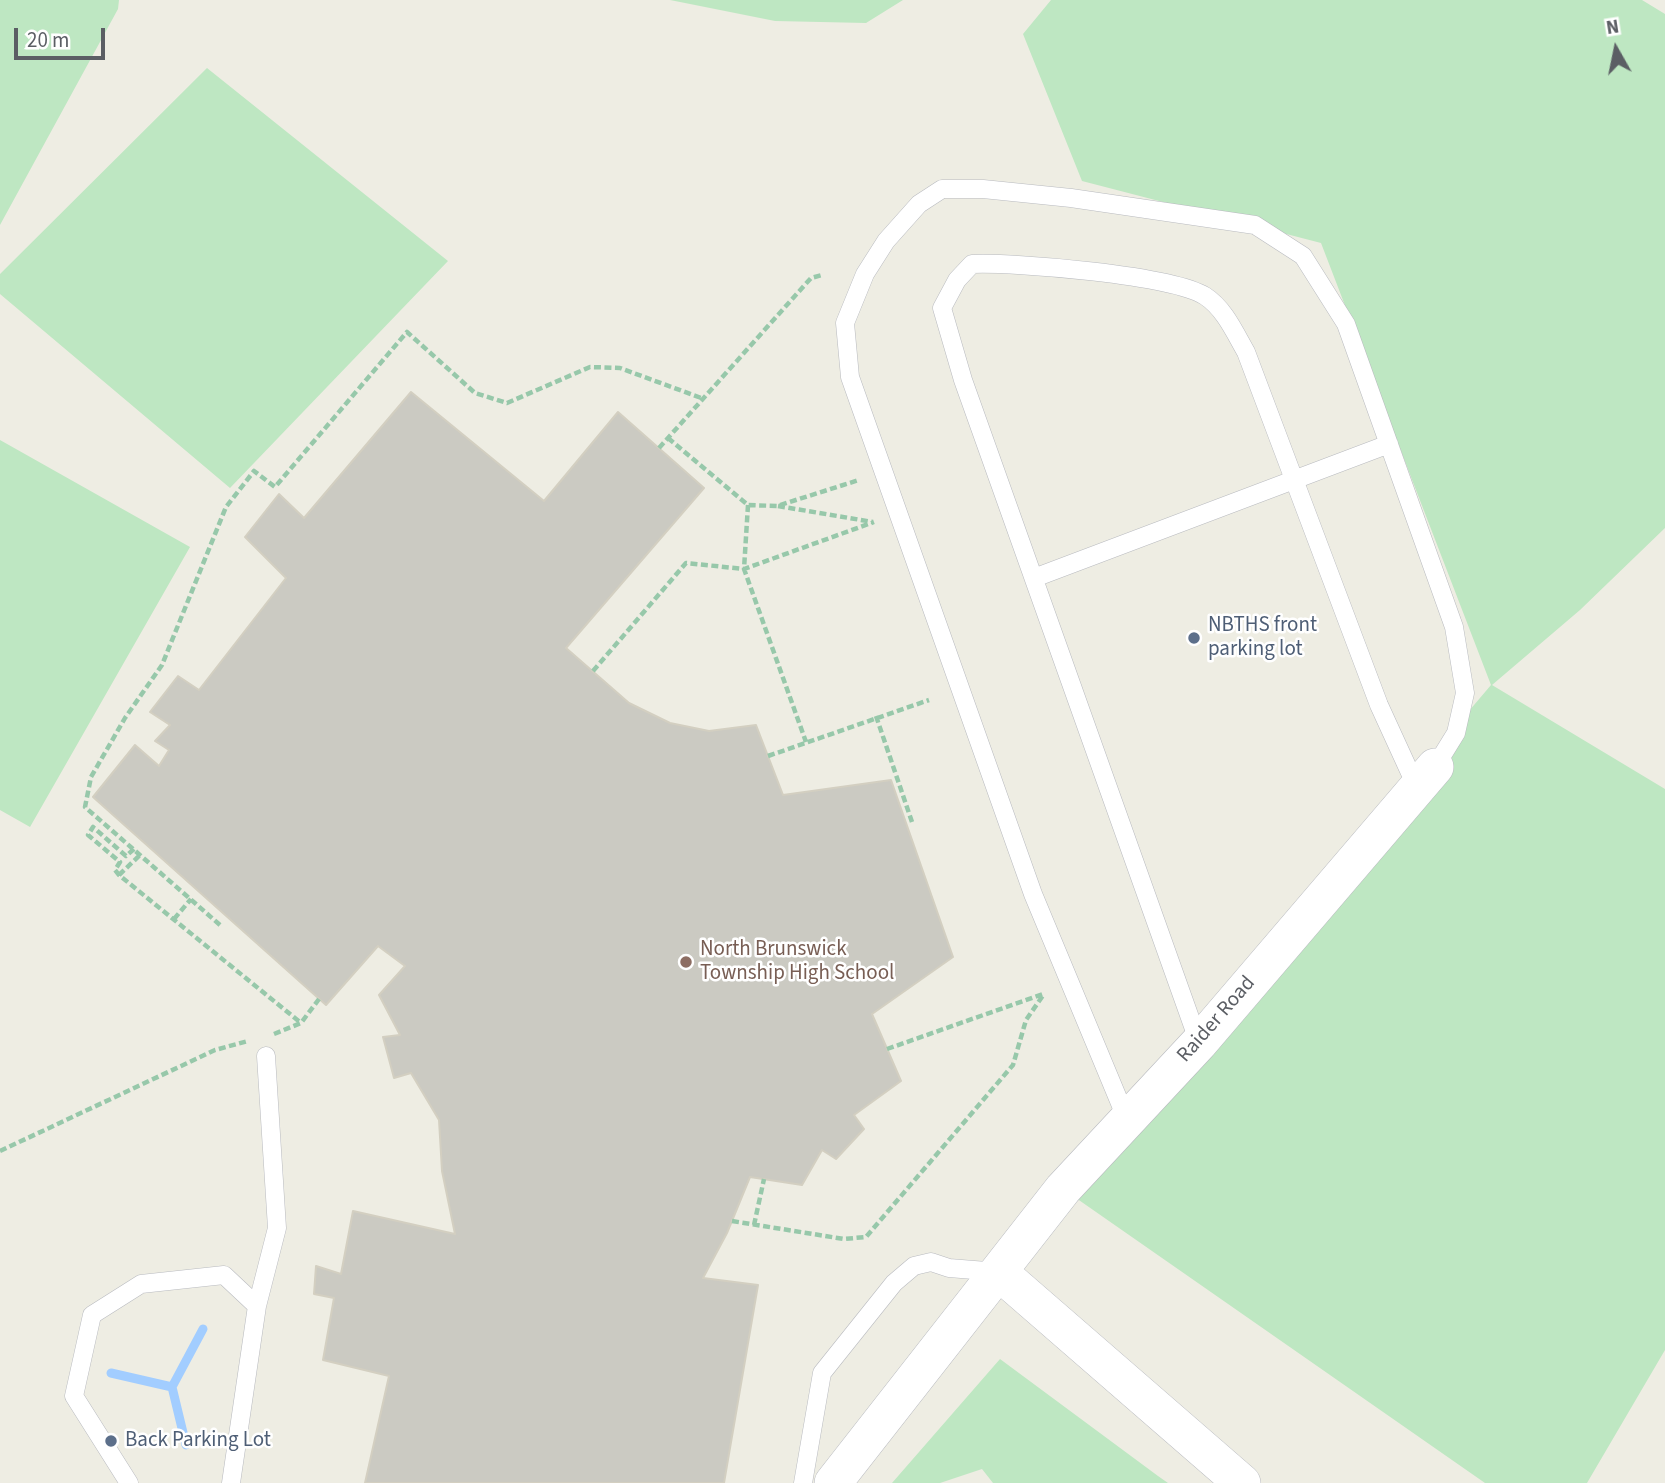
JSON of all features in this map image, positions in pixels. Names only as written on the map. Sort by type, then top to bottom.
[{"type":"street","name":"Raider Road","points":[[832,1483],[1063,1189],[1199,1043],[1426,778]]},
{"type":"street","points":[[999,1272],[1242,1483]]},
{"type":"lane","points":[[1127,1120],[1033,894],[850,377],[845,323],[865,274],[886,242],[919,204],[942,190],[983,189],[1071,198],[1255,225],[1303,256],[1346,324],[1454,627],[1465,693],[1456,733],[1426,778],[1379,705],[1246,352],[1226,318],[1204,296],[1147,279],[998,262],[972,264],[957,280],[942,308],[963,380],[1199,1043]]},
{"type":"lane","points":[[1034,578],[1294,477],[1389,444]]},
{"type":"lane","points":[[231,1483],[257,1306],[277,1228],[266,1056]]},
{"type":"lane","points":[[803,1483],[822,1373],[894,1283],[914,1266],[931,1262],[949,1268],[999,1272]]},
{"type":"lane","points":[[129,1483],[74,1396],[92,1315],[141,1284],[225,1275],[257,1306]]},
{"type":"path","points":[[659,448],[811,278],[822,275]]},
{"type":"path","points":[[220,925],[85,807],[91,777],[124,718],[162,665],[226,507],[254,471],[275,486],[407,332],[475,393],[507,403],[590,366],[620,368],[704,399]]},
{"type":"path","points":[[593,671],[686,563],[744,569],[874,522],[777,506],[748,505],[668,438]]},
{"type":"path","points":[[777,506],[859,480]]},
{"type":"path","points":[[748,505],[744,569],[806,742]]},
{"type":"path","points":[[768,756],[929,699]]},
{"type":"path","points":[[877,716],[912,821]]},
{"type":"path","points":[[134,849],[126,856],[93,827],[88,835],[120,862],[115,870],[119,875],[301,1023]]},
{"type":"path","points":[[119,875],[139,855]]},
{"type":"path","points":[[174,919],[191,900]]},
{"type":"path","points":[[732,1222],[845,1239],[866,1237],[1013,1065],[1026,1020],[1044,994],[887,1049]]},
{"type":"path","points":[[0,1151],[215,1050],[301,1023],[319,999]]},
{"type":"path","points":[[754,1225],[764,1180]]},
{"type":"green space","points":[[0,0],[119,0],[118,9],[0,225]]},
{"type":"green space","points":[[670,0],[903,0],[866,23],[775,21]]},
{"type":"green space","points":[[1051,0],[1642,0],[1665,14],[1665,528],[1580,610],[1492,685],[1665,789],[1665,1350],[1587,1483],[1485,1483],[1063,1189],[1491,685],[1321,243],[1082,181],[1023,34]]},
{"type":"green space","points":[[207,68],[448,261],[230,488],[0,294],[0,274]]},
{"type":"green space","points":[[0,440],[190,547],[30,827],[0,810]]},
{"type":"green space","points":[[1000,1359],[1168,1483],[993,1483],[982,1469],[940,1483],[892,1483]]},
{"type":"building","points":[[411,392],[544,501],[618,412],[704,488],[566,648],[629,703],[670,723],[709,731],[756,725],[783,795],[891,780],[953,957],[872,1014],[901,1081],[854,1115],[864,1129],[836,1159],[822,1150],[802,1185],[750,1177],[727,1233],[703,1278],[758,1285],[724,1483],[365,1483],[389,1376],[323,1360],[334,1298],[314,1294],[316,1266],[341,1274],[353,1211],[455,1234],[442,1171],[439,1120],[411,1073],[394,1078],[383,1037],[400,1035],[379,995],[405,966],[378,946],[326,1005],[93,797],[135,745],[159,766],[169,750],[155,741],[170,725],[150,712],[178,676],[199,690],[286,578],[245,537],[279,494],[304,518]]},
{"type":"waterway","points":[[186,1445],[172,1387],[203,1329]]},
{"type":"waterway","points":[[111,1373],[172,1387]]},
{"type":"place","name":"NBTHS front parking lot","points":[[1194,638]]},
{"type":"place","name":"North Brunswick Township High School","points":[[686,962]]},
{"type":"place","name":"Back Parking Lot","points":[[111,1441]]}]
